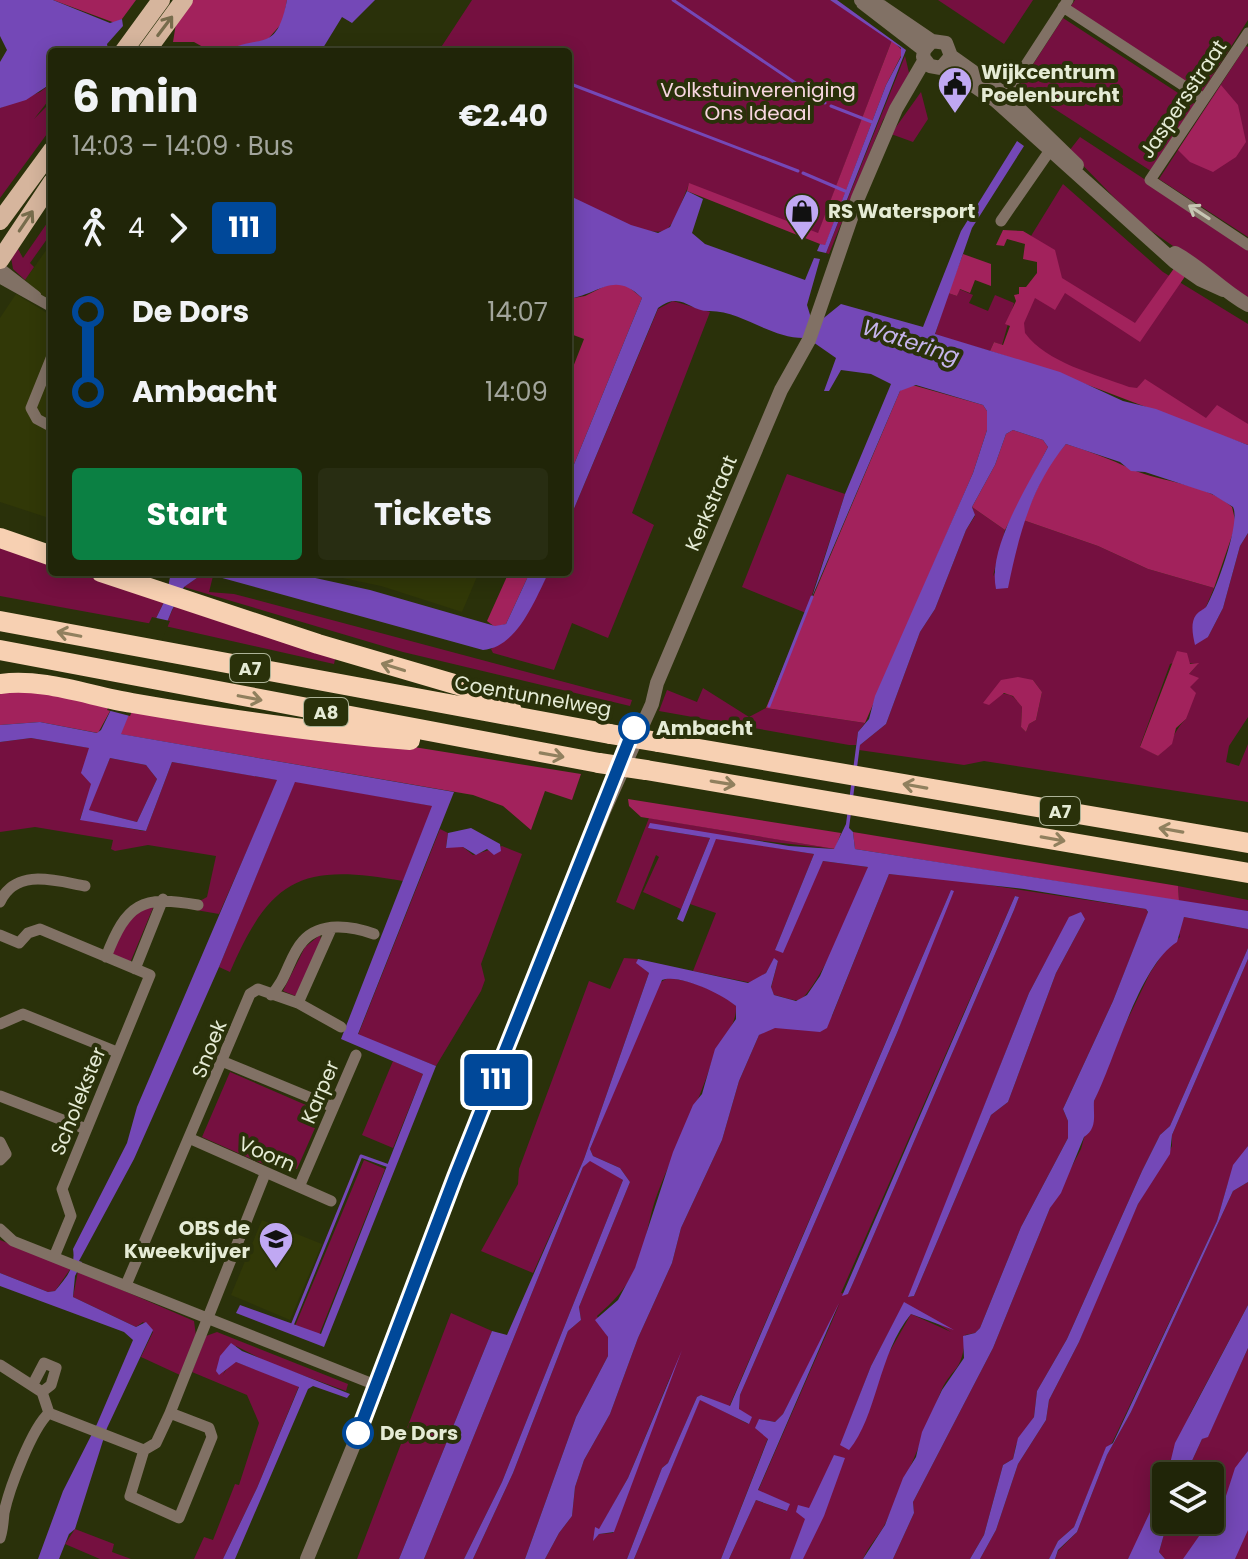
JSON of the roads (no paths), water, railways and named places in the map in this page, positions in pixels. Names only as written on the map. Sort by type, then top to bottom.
[{"type":"highway","points":[[0,538],[48,555]]},
{"type":"highway","points":[[113,576],[468,688],[529,720]]},
{"type":"highway","name":"Coentunnelweg","points":[[0,621],[529,720],[1248,843]]},
{"type":"highway","name":"A8","points":[[6,652],[506,747],[1248,873]]},
{"type":"highway","name":"A8","points":[[0,684],[39,684],[135,704],[339,734],[506,747]]},
{"type":"highway","name":"A8","points":[[1210,866],[1248,881]]},
{"type":"main road","points":[[126,48],[161,0]]},
{"type":"main road","points":[[149,48],[184,0]]},
{"type":"main road","points":[[0,221],[48,155]]},
{"type":"main road","points":[[0,260],[48,188]]},
{"type":"street","points":[[860,0],[882,7],[935,57],[999,97],[1190,273],[1248,305]]},
{"type":"street","points":[[999,97],[1066,4],[1204,99]]},
{"type":"street","name":"Jaspersstraat","points":[[1247,36],[1150,180],[1248,245]]},
{"type":"street","name":"Kerkstraat","points":[[307,1559],[378,1386],[455,1177],[603,813],[652,704],[657,683],[781,390],[809,340],[858,198],[896,109],[935,57]]},
{"type":"street","points":[[1001,221],[1052,147]]},
{"type":"street","points":[[0,268],[39,299]]},
{"type":"street","points":[[0,278],[48,305]]},
{"type":"street","points":[[48,366],[31,408],[37,419],[48,425]]},
{"type":"street","points":[[0,902],[16,884],[33,877],[85,886]]},
{"type":"street","points":[[0,935],[19,943],[28,933],[40,929],[135,969],[163,899]]},
{"type":"street","points":[[106,957],[122,920],[132,909],[163,899],[198,905]]},
{"type":"street","points":[[341,1027],[298,1003],[271,995],[280,986],[303,940],[324,928],[356,927],[374,934]]},
{"type":"street","points":[[298,1003],[331,929]]},
{"type":"street","name":"Scholekster","points":[[54,1257],[71,1216],[62,1189],[150,975],[135,969]]},
{"type":"street","name":"Snoek","points":[[126,1285],[224,1062],[250,994],[258,989],[271,995]]},
{"type":"street","points":[[0,1024],[23,1014],[117,1052]]},
{"type":"street","name":"Karper","points":[[299,1187],[356,1055]]},
{"type":"street","points":[[224,1062],[333,1107]]},
{"type":"street","points":[[0,1096],[86,1129]]},
{"type":"street","name":"Voorn","points":[[191,1139],[331,1201]]},
{"type":"street","points":[[0,1142],[6,1154],[0,1160]]},
{"type":"street","points":[[170,1413],[209,1428],[212,1437],[179,1518],[130,1496],[144,1450],[156,1443],[170,1413],[265,1174]]},
{"type":"street","points":[[0,1229],[13,1241],[378,1386]]},
{"type":"street","points":[[38,1388],[51,1385],[56,1368],[50,1363]]},
{"type":"street","points":[[0,1365],[38,1388],[49,1413],[144,1450]]},
{"type":"street","points":[[0,1538],[4,1513],[33,1436],[39,1422],[49,1413]]},
{"type":"water","points":[[0,0],[53,0],[110,23],[122,19],[123,26],[107,44],[108,48],[48,48],[48,86],[26,100],[0,108],[0,62],[7,50],[0,36]]},
{"type":"water","points":[[287,0],[375,0],[352,23],[342,17],[323,48],[233,48],[272,36],[283,17]]},
{"type":"water","points":[[830,0],[837,0],[906,50],[826,253],[817,251],[820,244],[825,245],[886,85],[901,57],[901,48]]},
{"type":"water","name":"Watering","points":[[1017,141],[1024,146],[972,228],[935,334],[1060,372],[1123,401],[1156,409],[1248,445],[1248,533],[1240,546],[1223,608],[1208,637],[1195,645],[1192,630],[1194,618],[1206,607],[1221,572],[1234,527],[1233,507],[1212,494],[1145,472],[1131,471],[1120,462],[1066,444],[1035,494],[1022,530],[1008,588],[996,589],[995,572],[1003,535],[1048,447],[1043,440],[1013,430],[1006,434],[995,465],[972,507],[975,515],[966,530],[935,609],[920,632],[886,724],[860,745],[849,828],[853,832],[855,849],[1248,911],[1248,929],[1184,917],[1177,942],[1163,954],[1151,971],[1129,1015],[1094,1101],[1091,1130],[1084,1137],[1061,1193],[1050,1208],[993,1348],[913,1502],[914,1513],[893,1559],[863,1559],[885,1525],[942,1390],[964,1358],[963,1336],[980,1328],[1021,1227],[1068,1138],[1068,1121],[1063,1109],[1113,1001],[1148,912],[1146,909],[1024,889],[889,874],[827,1028],[820,1032],[775,1028],[759,1035],[739,1081],[722,1140],[681,1228],[672,1263],[638,1338],[610,1414],[584,1460],[575,1487],[572,1516],[545,1559],[525,1559],[576,1417],[608,1356],[608,1337],[595,1320],[618,1300],[635,1268],[673,1152],[693,1105],[702,1094],[715,1049],[736,1019],[736,1006],[722,996],[690,982],[662,980],[590,1149],[593,1156],[620,1168],[630,1182],[579,1307],[581,1320],[568,1331],[513,1473],[473,1559],[464,1559],[502,1482],[623,1180],[590,1161],[583,1167],[424,1559],[399,1559],[492,1331],[507,1335],[584,1159],[649,973],[636,963],[638,959],[748,983],[766,973],[774,958],[778,961],[771,987],[774,995],[796,1001],[807,995],[820,976],[868,867],[823,861],[783,953],[775,950],[814,854],[716,839],[683,922],[677,919],[710,838],[648,828],[650,823],[789,846],[834,849],[846,824],[858,732],[869,719],[875,696],[973,473],[987,430],[987,411],[983,405],[916,385],[900,391],[812,597],[845,494],[891,384],[871,374],[841,370],[829,391],[824,391],[836,358],[813,342],[820,321],[841,304],[923,327],[961,231]]},
{"type":"water","points":[[687,191],[703,199],[692,233],[705,244],[805,280],[814,258],[820,259],[807,305],[811,318],[804,338],[779,334],[733,315],[703,310],[679,301],[658,308],[572,513],[572,469],[642,298],[632,290],[615,285],[572,298],[572,197],[631,225],[658,233],[670,227]]},
{"type":"water","points":[[170,576],[200,576],[184,587],[172,610],[121,734],[454,792],[358,1034],[436,1066],[324,1347],[236,1313],[240,1305],[321,1334],[423,1074],[341,1039],[432,806],[295,782],[219,967],[134,1159],[79,1261],[82,1262],[75,1276],[73,1297],[136,1327],[146,1322],[153,1330],[107,1428],[75,1529],[69,1534],[59,1559],[38,1559],[63,1491],[97,1424],[133,1340],[124,1332],[0,1286],[0,1273],[48,1292],[55,1291],[69,1272],[73,1249],[127,1143],[137,1107],[277,780],[172,762],[146,831],[80,820],[91,784],[81,773],[89,748],[31,738],[0,742],[0,725],[40,722],[97,733],[166,598]],"holes":[[[110,758],[146,765],[157,779],[137,822],[89,810]]]},
{"type":"water","points":[[215,576],[306,576],[370,590],[495,626],[506,624],[528,576],[547,576],[516,631],[495,647],[483,650]]},
{"type":"water","points":[[471,828],[500,844],[501,851],[494,855],[487,849],[476,855],[463,847],[446,848],[448,833]]},
{"type":"water","points":[[951,890],[954,891],[897,1033],[740,1395],[739,1409],[752,1417],[749,1424],[700,1400],[634,1559],[627,1559],[662,1468],[668,1463],[697,1397],[701,1395],[730,1406]]},
{"type":"water","points":[[1015,896],[1019,897],[1014,910],[853,1283],[848,1294],[842,1296]]},
{"type":"water","points":[[1081,912],[1085,919],[1056,973],[1008,1102],[991,1115],[914,1296],[908,1297],[1029,993],[1069,917]]},
{"type":"water","points":[[1248,948],[1248,959],[1172,1135],[1170,1154],[1138,1204],[1079,1342],[1049,1400],[1046,1420],[1018,1464],[996,1530],[980,1559],[970,1559],[984,1535],[1003,1465],[1013,1459],[1018,1438],[1034,1417],[1037,1391],[1067,1339],[1160,1135],[1170,1126]]},
{"type":"water","points":[[1248,1146],[1248,1182],[1233,1191],[1131,1412],[1107,1455],[1077,1532],[1058,1550],[1055,1559],[1049,1559],[1058,1541],[1074,1527],[1106,1447],[1113,1443],[1217,1221],[1233,1165]]},
{"type":"water","points":[[904,1302],[954,1330],[911,1314],[891,1347],[866,1420],[849,1450],[840,1445],[871,1366]]},
{"type":"water","points":[[839,1303],[758,1490],[790,1504],[787,1511],[756,1500],[729,1559],[721,1559],[768,1439],[755,1428],[759,1419],[775,1422],[783,1414]]},
{"type":"water","points":[[1248,1305],[1248,1348],[1208,1437],[1202,1439],[1191,1462],[1170,1462],[1175,1443]]},
{"type":"water","points":[[231,1343],[242,1351],[350,1394],[347,1398],[313,1386],[308,1389],[235,1559],[223,1559],[257,1488],[299,1387],[236,1362],[219,1375],[216,1371],[220,1356]]},
{"type":"water","points":[[682,1350],[614,1532],[599,1534],[593,1541],[595,1527],[599,1529],[628,1478]]},
{"type":"water","points":[[1248,1451],[1248,1530],[1235,1559],[1183,1559],[1200,1534],[1224,1534],[1224,1500],[1235,1468]]},
{"type":"water","points":[[834,1455],[845,1458],[824,1516],[803,1559],[790,1559],[805,1519],[796,1512],[798,1505],[809,1508]]},
{"type":"water","points":[[1152,1508],[1152,1534],[1164,1534],[1159,1552],[1165,1559],[1128,1559]]},
{"type":"waterway","points":[[673,0],[825,103]]},
{"type":"waterway","points":[[572,85],[798,171]]},
{"type":"waterway","points":[[831,106],[872,122]]},
{"type":"waterway","points":[[803,173],[845,191]]},
{"type":"waterway","points":[[769,706],[812,597]]},
{"type":"waterway","points":[[291,1328],[361,1156],[389,1166]]},
{"type":"place","name":"Wijkcentrum Poelenburcht","points":[[955,115]]},
{"type":"place","name":"RS Watersport","points":[[802,242]]},
{"type":"place","name":"Ambacht","points":[[634,728]]},
{"type":"place","name":"OBS de Kweekvijver","points":[[276,1270]]},
{"type":"place","name":"De Dors","points":[[358,1433]]},
{"type":"park label","name":"Volkstuinvereniging Ons Ideaal","points":[[758,102]]}]
